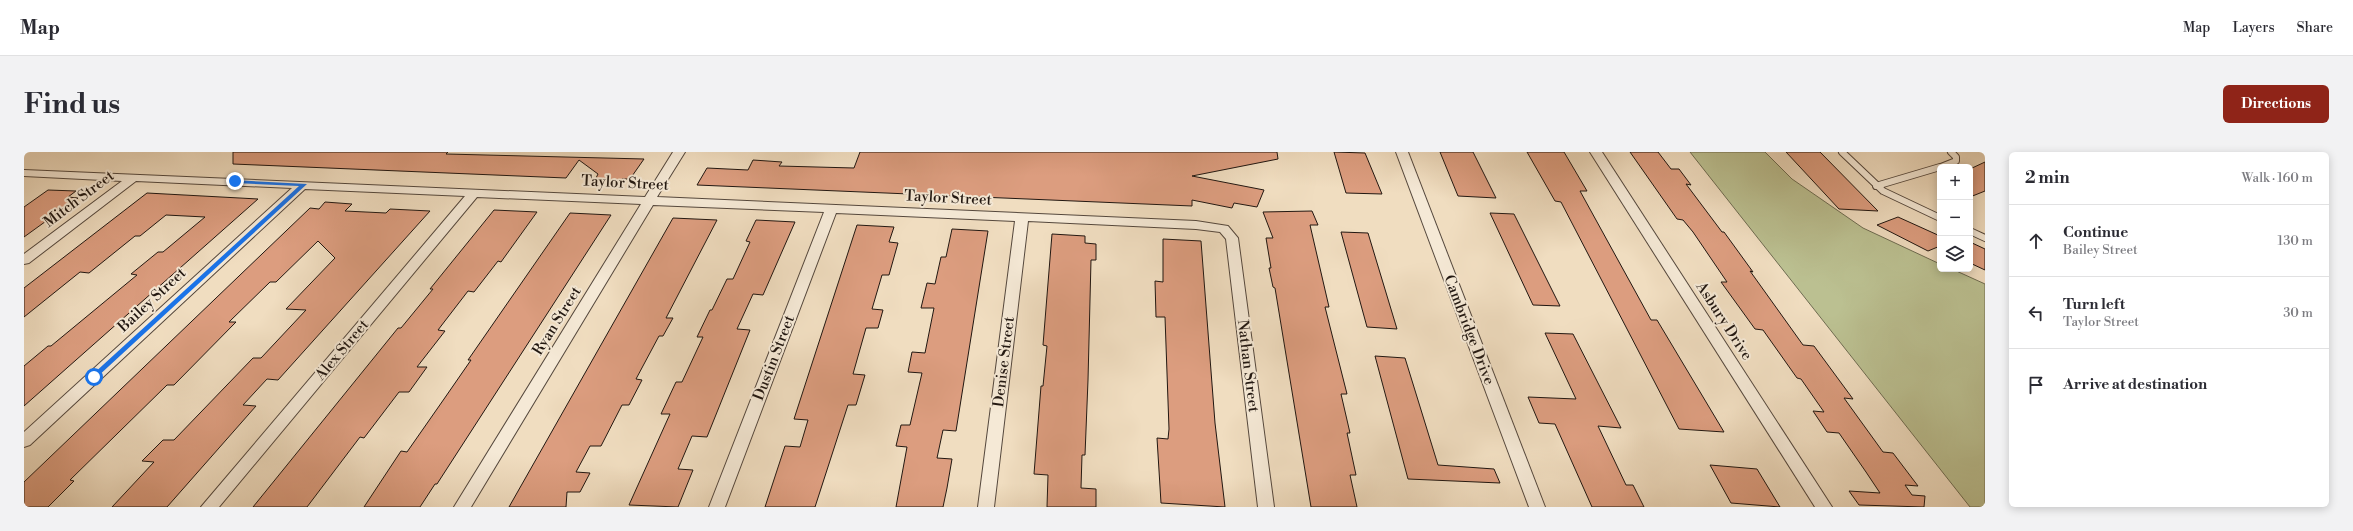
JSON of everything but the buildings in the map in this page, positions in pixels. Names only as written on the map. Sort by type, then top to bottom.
[{"type":"street","name":"Ryan Street","points":[[462,507],[679,152]]},
{"type":"street","name":"Cambridge Drive","points":[[1402,152],[1537,507]]},
{"type":"street","name":"Asbury Drive","points":[[1596,152],[1824,507]]},
{"type":"street","name":"Taylor Street","points":[[24,173],[304,184],[1022,217],[1213,226],[1224,229]]},
{"type":"street","name":"Mitch Street","points":[[24,260],[134,177]]},
{"type":"street","name":"Bailey Street","points":[[24,441],[304,184]]},
{"type":"street","name":"Alex Street","points":[[209,507],[476,192]]},
{"type":"street","name":"Dustin Street","points":[[717,507],[831,209]]},
{"type":"street","name":"Denise Street","points":[[986,507],[1022,217]]},
{"type":"street","name":"Nathan Street","points":[[1224,229],[1232,238],[1266,507]]},
{"type":"lane","points":[[1842,152],[1876,186],[1897,199],[1937,217]]},
{"type":"lane","points":[[1948,164],[1956,161],[1956,157],[1951,152]]},
{"type":"lane","points":[[1876,186],[1937,168]]},
{"type":"lane","points":[[1973,232],[1985,238]]},
{"type":"green space","points":[[1690,152],[1765,152],[1792,179],[1863,228],[1937,263],[1937,272],[1959,272],[1985,284],[1985,507],[1970,507]]},
{"type":"route","points":[[94,377],[304,184],[235,181]]}]
